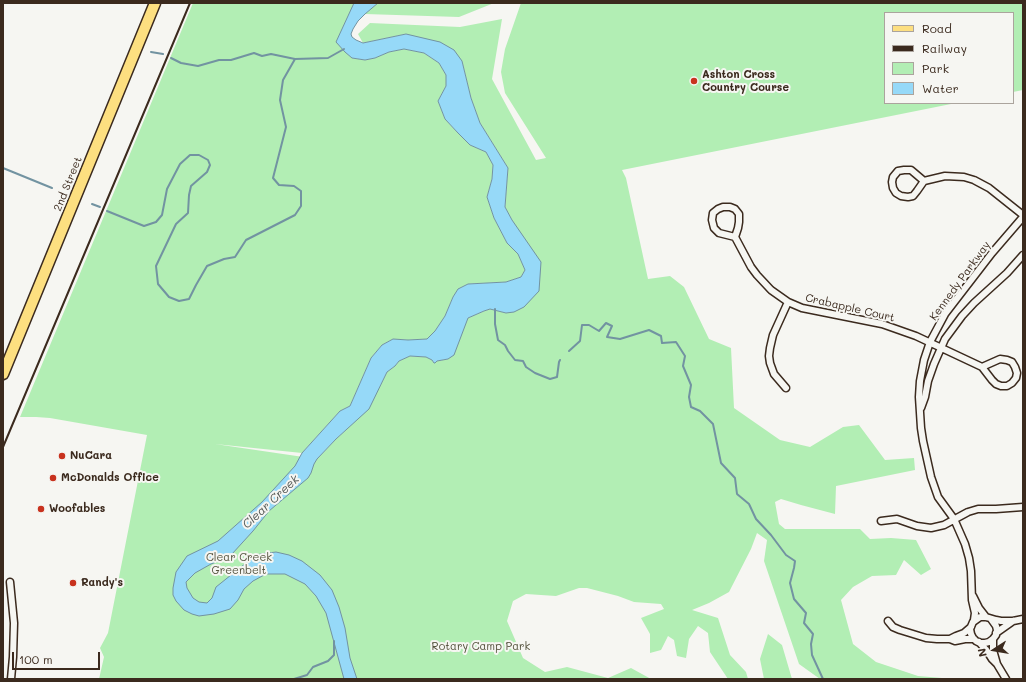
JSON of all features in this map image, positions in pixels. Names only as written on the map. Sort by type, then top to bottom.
[{"type":"main road","name":"2nd Street","points":[[3,374],[155,3]]},
{"type":"street","points":[[924,181],[911,170],[904,170],[898,171],[893,177],[892,182],[896,193],[901,196],[908,197],[913,196],[924,181],[945,176],[964,177],[974,180],[989,188],[1023,216]]},
{"type":"street","points":[[730,206],[739,214],[738,228],[735,237],[719,233],[714,228],[712,220],[713,213],[718,209],[730,206]]},
{"type":"street","name":"Kennedy Parkway","points":[[974,620],[975,613],[972,600],[971,571],[965,544],[954,520],[938,497],[931,477],[923,441],[919,397],[920,381],[924,360],[930,342],[940,323],[950,307],[1023,216]]},
{"type":"street","name":"Crabapple Court","points":[[735,237],[757,275],[771,290],[788,302],[802,308],[882,324],[930,342],[982,367]]},
{"type":"street","name":"Kennedy Parkway","points":[[920,412],[928,381],[945,339],[974,303],[1007,273],[1023,255]]},
{"type":"street","points":[[786,388],[774,374],[769,356],[773,335],[788,302]]},
{"type":"street","points":[[1000,359],[1007,360],[1012,362],[1015,367],[1017,373],[1016,378],[1007,386],[1001,386],[992,380],[982,367],[1000,359]]},
{"type":"street","points":[[881,521],[896,519],[917,526],[931,528],[944,525],[968,512],[978,509],[1023,507]]},
{"type":"street","points":[[10,582],[14,623],[11,679]]},
{"type":"street","name":"Kennedy Parkway","points":[[972,594],[980,608],[989,618]]},
{"type":"street","points":[[1006,679],[987,651],[971,634],[971,627],[974,620],[980,617],[1012,621],[1023,619]]},
{"type":"street","points":[[989,618],[996,626],[996,633]]},
{"type":"street","points":[[888,621],[900,630],[932,638],[950,639],[955,641],[965,639],[985,643],[993,639]]},
{"type":"street","points":[[997,664],[993,650],[993,639],[1000,629],[1012,621]]},
{"type":"street","points":[[950,639],[964,633],[971,627]]},
{"type":"green space","points":[[193,3],[354,3],[337,42],[352,58],[365,60],[404,49],[424,53],[439,63],[446,75],[446,86],[438,101],[445,119],[470,145],[486,152],[493,165],[492,179],[487,197],[494,218],[507,243],[518,254],[525,270],[521,277],[506,282],[468,284],[459,289],[453,297],[445,316],[435,331],[427,339],[393,339],[382,345],[371,358],[350,406],[340,411],[302,453],[215,444],[317,459],[352,424],[380,386],[387,372],[399,361],[410,356],[426,357],[434,363],[448,359],[468,318],[490,309],[506,313],[539,291],[512,220],[505,207],[508,168],[480,123],[471,98],[462,61],[406,34],[363,43],[358,34],[370,23],[460,27],[502,19],[492,79],[536,160],[546,158],[505,93],[501,72],[505,49],[521,3],[1023,3],[1023,90],[1014,92],[1014,12],[884,12],[884,104],[951,104],[622,170],[626,178],[648,279],[670,276],[684,287],[709,339],[731,348],[734,408],[780,440],[810,447],[843,427],[859,425],[885,460],[914,458],[915,470],[836,486],[835,514],[781,499],[775,502],[779,524],[785,529],[860,529],[870,539],[891,538],[916,540],[931,569],[921,575],[904,560],[896,575],[872,576],[853,587],[841,600],[853,644],[876,662],[918,676],[954,679],[820,679],[799,664],[764,561],[767,540],[757,533],[751,549],[729,592],[692,610],[718,618],[730,655],[746,672],[748,679],[728,679],[710,652],[708,633],[698,626],[689,639],[686,658],[677,656],[674,640],[668,636],[661,650],[650,653],[650,634],[641,618],[664,609],[661,604],[634,602],[587,588],[579,588],[556,596],[526,594],[513,601],[507,621],[523,658],[545,672],[567,667],[608,678],[631,668],[651,679],[99,679],[104,657],[100,648],[108,633],[147,435],[50,418],[20,417]]},
{"type":"green space","points":[[378,3],[494,3],[459,17],[365,14]]},
{"type":"green space","points":[[768,634],[782,645],[792,679],[764,679],[760,659]]},
{"type":"water","name":"Clear Creek","points":[[354,3],[378,3],[358,21],[353,29],[351,34],[356,40],[363,43],[406,34],[440,42],[454,50],[462,61],[471,98],[480,123],[508,168],[505,207],[512,220],[541,262],[539,291],[524,307],[514,312],[506,313],[490,309],[468,318],[454,355],[448,359],[434,363],[426,357],[410,356],[399,361],[387,372],[369,409],[336,439],[317,459],[308,478],[269,511],[232,554],[195,573],[186,582],[187,588],[193,598],[199,602],[207,603],[212,598],[216,587],[246,563],[260,554],[276,552],[289,555],[302,561],[320,575],[332,590],[339,607],[345,628],[350,658],[357,679],[344,679],[326,613],[316,596],[305,584],[285,574],[266,574],[253,581],[244,589],[238,600],[230,609],[214,614],[199,616],[184,610],[176,601],[173,595],[173,588],[176,572],[187,556],[218,541],[262,502],[295,466],[302,453],[340,411],[350,406],[371,358],[382,345],[393,339],[427,339],[435,331],[445,316],[458,289],[468,284],[506,282],[521,277],[525,270],[518,254],[507,243],[494,218],[487,197],[492,179],[493,165],[486,152],[470,145],[445,119],[438,101],[446,86],[446,75],[439,63],[424,53],[404,49],[365,60],[352,58],[336,42]]},
{"type":"waterway","points":[[107,211],[144,226],[156,222],[162,215],[167,189],[180,164],[190,155],[199,155],[208,160],[210,165],[207,172],[191,186],[188,213],[176,224],[156,266],[158,284],[169,297],[179,301],[189,299],[207,266],[224,259],[235,257],[246,240],[295,215],[301,206],[301,191],[294,186],[279,185],[273,178],[286,127],[280,100],[283,80],[295,59],[328,58],[344,49]]},
{"type":"waterway","points":[[151,52],[163,54]]},
{"type":"waterway","points":[[171,58],[181,63],[198,66],[219,60],[231,60],[254,53],[262,56],[271,54],[295,59]]},
{"type":"waterway","points":[[3,168],[52,188]]},
{"type":"waterway","points":[[92,204],[100,207]]},
{"type":"waterway","points":[[495,309],[495,324],[498,340],[505,345],[515,360],[523,361],[526,367],[535,373],[550,379],[557,377],[560,360]]},
{"type":"waterway","points":[[569,351],[580,341],[582,325],[589,325],[599,331],[606,323],[612,326],[607,337],[620,339],[649,330],[661,336],[662,343],[676,342],[685,356],[683,366],[691,385],[689,397],[691,407],[700,411],[713,424],[721,463],[735,478],[737,494],[749,504],[756,519],[771,535],[786,555],[795,561],[790,583],[794,599],[806,613],[804,623],[813,634],[811,644],[812,655],[823,679]]},
{"type":"waterway","points":[[294,679],[307,675],[313,667],[328,661],[334,655],[334,641]]},
{"type":"railway","points":[[3,447],[190,3]]},
{"type":"place","name":"Ashton Cross Country Course","points":[[694,81]]},
{"type":"place","name":"NuCara","points":[[62,456]]},
{"type":"place","name":"McDonalds Office","points":[[53,478]]},
{"type":"place","name":"Woofables","points":[[41,509]]},
{"type":"place","name":"Randy's","points":[[73,583]]},
{"type":"park label","name":"Clear Creek Greenbelt","points":[[239,564]]},
{"type":"park label","name":"Rotary Camp Park","points":[[481,647]]}]
